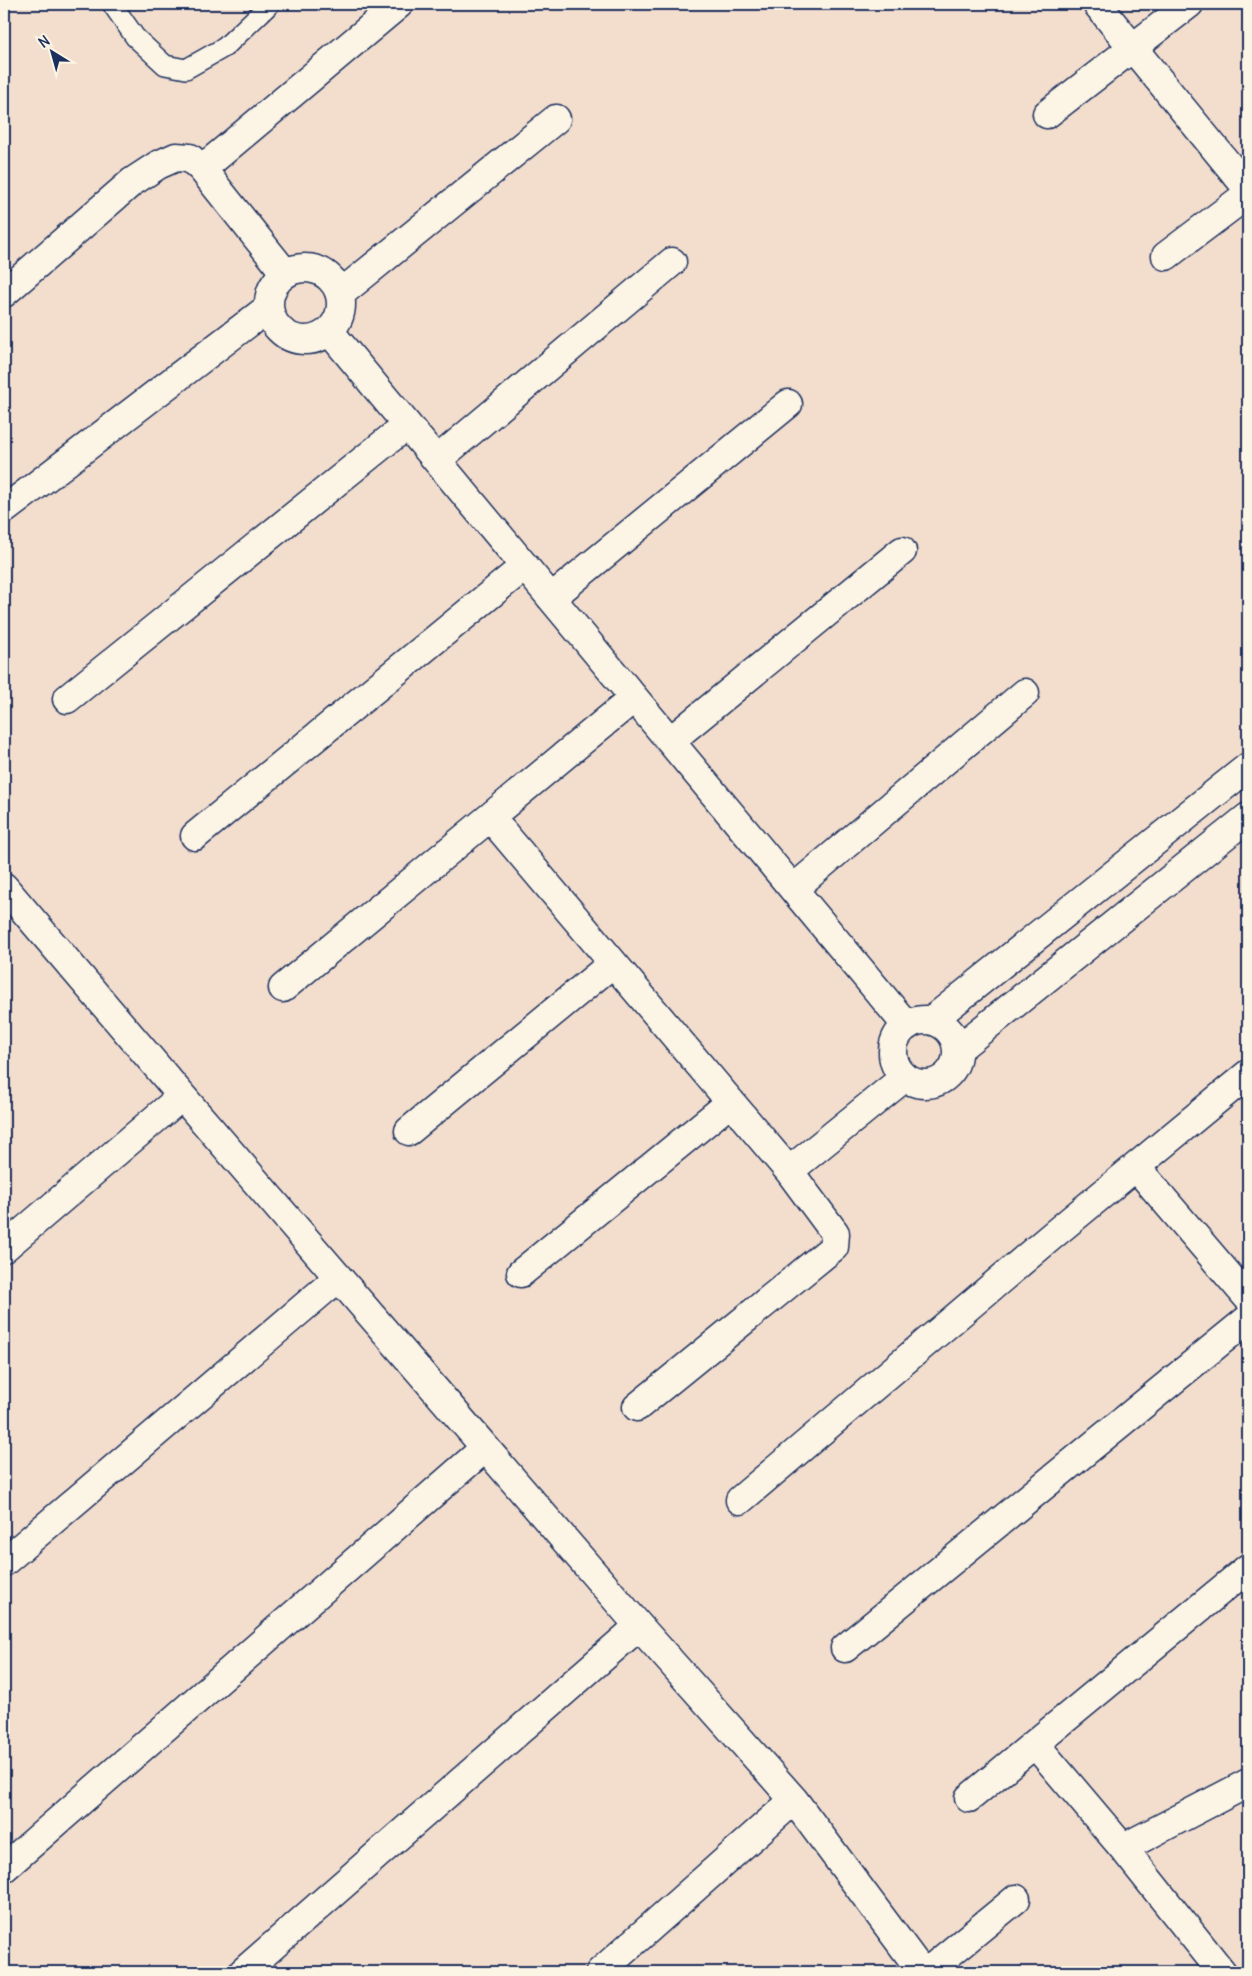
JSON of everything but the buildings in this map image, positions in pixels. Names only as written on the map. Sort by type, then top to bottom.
[{"type":"street","points":[[202,169],[400,4]]},
{"type":"street","points":[[1097,4],[1248,189]]},
{"type":"street","points":[[1047,114],[1189,4]]},
{"type":"street","points":[[340,294],[556,118]]},
{"type":"street","points":[[4,293],[132,182],[158,165],[176,157],[190,158],[202,169],[286,273]]},
{"type":"street","points":[[1166,256],[1248,194]]},
{"type":"street","points":[[437,460],[672,262]]},
{"type":"street","points":[[298,268],[312,268],[325,273],[334,282],[340,294],[342,308],[338,321],[330,332],[318,339],[304,341],[291,339],[280,332],[272,321],[268,308],[269,294],[276,282],[286,273],[298,268]]},
{"type":"street","points":[[4,510],[268,308]]},
{"type":"street","points":[[330,332],[793,889],[920,1023],[945,1027],[953,1037],[957,1050],[956,1060],[951,1069],[944,1077],[935,1082],[925,1084],[914,1082],[905,1077],[894,1061],[895,1041],[900,1033],[920,1023],[1246,773]]},
{"type":"street","points":[[551,598],[788,404]]},
{"type":"street","points":[[67,699],[407,425]]},
{"type":"street","points":[[670,741],[902,551]]},
{"type":"street","points":[[195,836],[525,566]]},
{"type":"street","points":[[793,889],[1026,694]]},
{"type":"street","points":[[283,988],[634,698]]},
{"type":"street","points":[[490,817],[789,1171],[835,1233],[834,1247],[637,1407]]},
{"type":"street","points":[[957,1050],[1248,817]]},
{"type":"street","points":[[8,899],[182,1096],[639,1626],[794,1800],[922,1972]]},
{"type":"street","points":[[408,1131],[614,963]]},
{"type":"street","points":[[740,1500],[1053,1235],[1248,1074]]},
{"type":"street","points":[[789,1171],[905,1077]]},
{"type":"street","points":[[4,1248],[182,1096]]},
{"type":"street","points":[[521,1273],[731,1102]]},
{"type":"street","points":[[1136,1167],[1248,1298]]},
{"type":"street","points":[[4,1562],[338,1278]]},
{"type":"street","points":[[845,1648],[1248,1319]]},
{"type":"street","points":[[4,1868],[486,1448]]},
{"type":"street","points":[[969,1798],[1248,1568]]},
{"type":"street","points":[[243,1972],[639,1626]]},
{"type":"street","points":[[1035,1744],[1123,1848],[1222,1972]]},
{"type":"street","points":[[1123,1848],[1248,1783]]},
{"type":"street","points":[[600,1972],[794,1800]]},
{"type":"street","points":[[927,1972],[1016,1899]]},
{"type":"lane","points":[[112,4],[135,37],[165,65],[186,69],[225,47],[270,4]]}]
